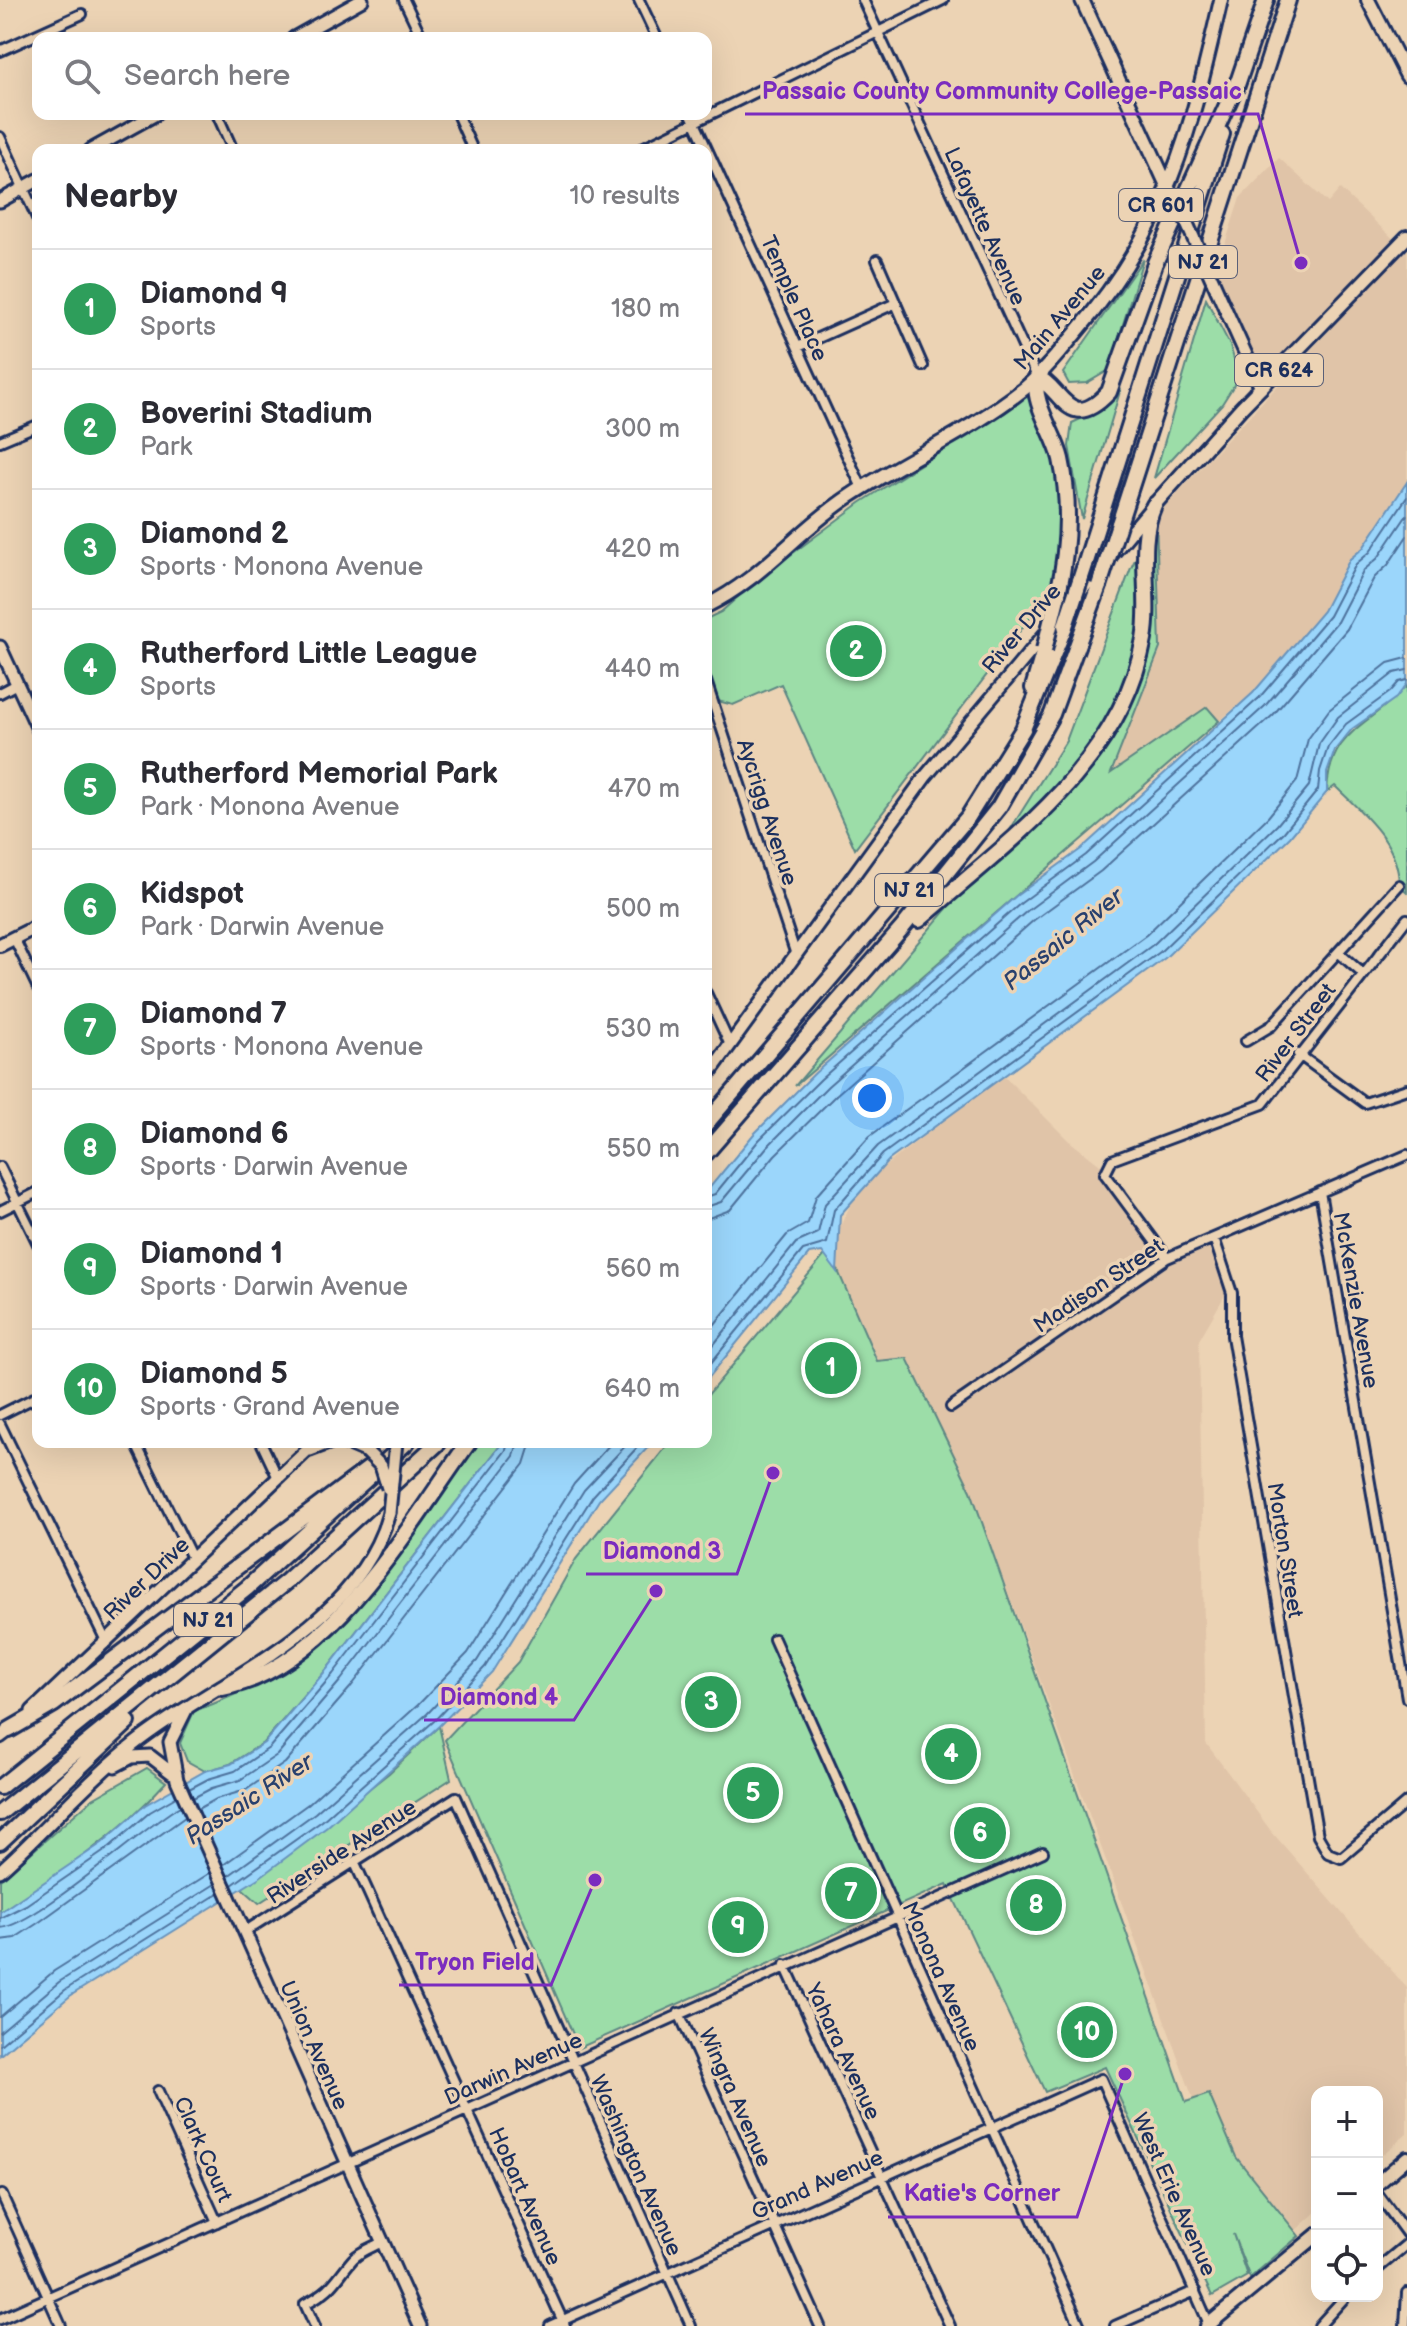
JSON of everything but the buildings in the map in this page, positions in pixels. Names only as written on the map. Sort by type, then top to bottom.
[{"type":"highway","name":"NJ 21","points":[[712,1117],[935,859],[983,796],[1034,706],[1065,626],[1266,0]]},
{"type":"highway","name":"NJ 21","points":[[712,1146],[967,850],[1013,785],[1052,714],[1099,586],[1288,0]]},
{"type":"highway","points":[[1010,753],[1044,650],[1066,553],[1067,495],[1058,447],[1035,394],[1037,377],[1047,383],[1059,401],[1077,408],[1094,405],[1109,392],[1155,263],[1238,81]]},
{"type":"highway","points":[[879,954],[1055,799],[1108,730],[1132,680],[1144,639],[1148,597],[1146,534],[1154,505]]},
{"type":"highway","points":[[4,1734],[54,1704],[397,1448]]},
{"type":"highway","name":"NJ 21","points":[[0,1787],[238,1596],[398,1448]]},
{"type":"highway","name":"NJ 21","points":[[0,1813],[305,1566],[433,1448]]},
{"type":"highway","points":[[222,1688],[251,1680],[281,1662],[349,1605],[388,1561],[465,1448]]},
{"type":"highway","points":[[0,1842],[177,1672]]},
{"type":"main road","points":[[305,32],[362,0]]},
{"type":"main road","points":[[1082,0],[1261,388]]},
{"type":"main road","name":"Main Avenue","points":[[712,603],[731,592],[795,537],[862,488],[974,425],[1037,377],[1108,294],[1172,194],[1198,102],[1221,0]]},
{"type":"main road","points":[[1368,0],[1407,76]]},
{"type":"main road","points":[[102,144],[145,120]]},
{"type":"main road","points":[[0,201],[32,183]]},
{"type":"main road","name":"River Drive","points":[[712,1070],[924,779],[1154,505],[1261,388],[1407,237]]},
{"type":"main road","points":[[0,647],[32,716]]},
{"type":"main road","points":[[0,945],[32,929]]},
{"type":"main road","name":"River Drive","points":[[4,1734],[107,1644],[310,1448]]},
{"type":"main road","points":[[303,1455],[318,1448]]},
{"type":"main road","points":[[358,1448],[367,1452],[385,1476],[389,1513]]},
{"type":"main road","points":[[388,1448],[392,1477]]},
{"type":"main road","points":[[0,1871],[128,1748],[222,1688],[309,1623],[341,1594],[374,1554],[389,1513],[395,1448]]},
{"type":"main road","points":[[177,1780],[170,1742],[187,1708]]},
{"type":"main road","points":[[82,1790],[123,1761],[141,1755],[158,1759],[177,1780]]},
{"type":"main road","name":"Union Avenue","points":[[177,1780],[420,2326]]},
{"type":"main road","points":[[1383,2179],[1407,2158]]},
{"type":"main road","points":[[1209,2325],[1311,2240]]},
{"type":"street","points":[[404,0],[419,32]]},
{"type":"street","points":[[639,0],[654,32]]},
{"type":"street","name":"Lafayette Avenue","points":[[863,0],[1037,377]]},
{"type":"street","points":[[712,109],[879,34],[943,0]]},
{"type":"street","points":[[42,32],[82,14]]},
{"type":"street","points":[[0,51],[32,37]]},
{"type":"street","points":[[220,120],[230,144]]},
{"type":"street","points":[[460,120],[470,144]]},
{"type":"street","points":[[648,144],[690,120]]},
{"type":"street","name":"Temple Place","points":[[694,120],[705,144]]},
{"type":"street","points":[[0,137],[32,207]]},
{"type":"street","name":"Temple Place","points":[[712,159],[862,488]]},
{"type":"street","points":[[877,260],[923,366]]},
{"type":"street","points":[[798,347],[896,303]]},
{"type":"street","points":[[0,441],[32,428]]},
{"type":"street","points":[[0,693],[17,684]]},
{"type":"street","name":"Aycrigg Avenue","points":[[712,699],[796,955]]},
{"type":"street","points":[[1246,1041],[1271,1026],[1399,885]]},
{"type":"street","name":"River Street","points":[[1167,1258],[1105,1174],[1112,1160],[1263,1104],[1278,1089],[1298,1054],[1407,919]]},
{"type":"street","points":[[14,938],[32,976]]},
{"type":"street","points":[[1339,953],[1363,974]]},
{"type":"street","points":[[712,1006],[730,1045]]},
{"type":"street","points":[[1298,1054],[1365,1103],[1407,1089]]},
{"type":"street","name":"Madison Street","points":[[951,1407],[1167,1258],[1407,1155]]},
{"type":"street","points":[[0,1167],[32,1232]]},
{"type":"street","name":"McKenzie Avenue","points":[[1320,1192],[1407,1698]]},
{"type":"street","points":[[0,1211],[32,1195]]},
{"type":"street","name":"Morton Street","points":[[1214,1238],[1232,1293],[1232,1336],[1310,1808],[1323,1847],[1334,1858],[1341,1858],[1407,1802]]},
{"type":"street","points":[[0,1415],[32,1399]]},
{"type":"street","points":[[0,1424],[107,1644]]},
{"type":"street","points":[[138,1448],[193,1560]]},
{"type":"street","points":[[264,1448],[278,1478]]},
{"type":"street","name":"Monona Avenue","points":[[774,1639],[1080,2326]]},
{"type":"street","name":"Riverside Avenue","points":[[244,1932],[456,1797]]},
{"type":"street","name":"Washington Avenue","points":[[456,1797],[691,2326]]},
{"type":"street","name":"Darwin Avenue","points":[[0,2319],[1043,1852]]},
{"type":"street","name":"Hobart Avenue","points":[[355,1863],[563,2323]]},
{"type":"street","name":"Yahara Avenue","points":[[785,1965],[950,2326]]},
{"type":"street","name":"Wingra Avenue","points":[[679,2013],[820,2326]]},
{"type":"street","name":"Grand Avenue","points":[[550,2326],[563,2323],[666,2272],[1101,2079]]},
{"type":"street","name":"West Erie Avenue","points":[[1101,2079],[1209,2325]]},
{"type":"street","name":"Clark Court","points":[[158,2091],[217,2222]]},
{"type":"street","points":[[2,2195],[61,2326]]},
{"type":"street","points":[[1383,2201],[1407,2234]]},
{"type":"street","points":[[315,2326],[305,2304],[325,2293],[342,2277],[354,2257],[382,2242]]},
{"type":"street","points":[[1383,2264],[1407,2244]]},
{"type":"street","points":[[1115,2326],[1195,2291]]},
{"type":"street","points":[[1405,2326],[1407,2293]]},
{"type":"street","points":[[1319,2326],[1341,2302]]},
{"type":"shaded area","points":[[1279,158],[1328,203],[1340,189],[1400,245],[1261,388],[1213,281],[1240,198]]},
{"type":"shaded area","points":[[1407,247],[1407,482],[1363,548],[1350,559],[1323,611],[1253,693],[1219,721],[1208,707],[1110,775],[1160,648],[1156,516]]},
{"type":"shaded area","points":[[1002,1074],[1068,1140],[1104,1168],[1176,1257],[1218,1238],[1232,1283],[1199,1340],[1206,1743],[1271,1831],[1407,1988],[1407,2134],[1383,2154],[1383,2086],[1311,2086],[1311,2216],[1295,2231],[1236,2157],[1209,2095],[1194,2101],[971,1491],[907,1359],[877,1361],[829,1250],[859,1187]]},
{"type":"green space","points":[[1143,259],[1109,370],[1087,383],[1069,384],[1063,373]]},
{"type":"green space","points":[[1206,299],[1230,345],[1239,377],[1222,404],[1154,478]]},
{"type":"green space","points":[[1121,388],[1082,519],[1069,446],[1072,423],[1098,411]]},
{"type":"green space","points":[[1027,396],[1051,437],[1065,522],[1051,590],[855,849],[781,684],[733,705],[712,700],[712,616],[860,503]]},
{"type":"green space","points":[[1156,516],[1160,648],[1111,773],[1207,707],[1219,721],[795,1086],[998,849],[1066,741],[1131,568]]},
{"type":"green space","points":[[1407,684],[1407,892],[1399,885],[1393,855],[1378,830],[1335,786],[1327,792],[1330,771],[1344,741]]},
{"type":"green space","points":[[829,1250],[877,1361],[907,1358],[971,1491],[1186,2102],[1209,2094],[1236,2157],[1299,2236],[1250,2278],[1233,2234],[1247,2276],[1212,2296],[1105,2067],[1045,2092],[947,1884],[579,2048],[445,1740],[518,1662],[576,1559],[665,1448],[712,1448],[712,1390]]},
{"type":"green space","points":[[475,1448],[498,1448],[327,1669],[263,1743],[230,1764],[205,1771],[187,1761],[180,1743],[194,1711],[253,1685],[305,1652],[329,1632],[394,1563]]},
{"type":"green space","points":[[439,1726],[451,1779],[259,1903],[242,1888],[389,1773]]},
{"type":"green space","points":[[147,1768],[166,1782],[148,1801],[88,1853],[0,1912],[0,1880],[91,1800]]},
{"type":"water","name":"Passaic River","points":[[1407,482],[1407,684],[1396,698],[1352,729],[1335,750],[1327,773],[1327,792],[1290,837],[1165,958],[889,1160],[840,1215],[837,1272],[822,1252],[809,1254],[712,1374],[712,1185],[753,1135],[815,1073],[1016,896],[1081,849],[1253,693],[1323,611],[1350,559],[1363,548]]},
{"type":"water","name":"Passaic River","points":[[498,1448],[647,1448],[599,1500],[492,1672],[439,1726],[327,1827],[260,1877],[70,1996],[0,2055],[0,1912],[102,1843],[145,1805],[205,1771],[231,1764],[264,1743],[327,1669]]},
{"type":"place","name":"Passaic County Community College-Passaic","points":[[1301,263]]},
{"type":"place","name":"Boverini Stadium","points":[[856,651]]},
{"type":"place","name":"Diamond 9","points":[[831,1368]]},
{"type":"place","name":"Diamond 3","points":[[773,1473]]},
{"type":"place","name":"Diamond 4","points":[[656,1591]]},
{"type":"place","name":"Diamond 2","points":[[711,1702]]},
{"type":"place","name":"Rutherford Little League","points":[[951,1754]]},
{"type":"place","name":"Rutherford Memorial Park","points":[[753,1793]]},
{"type":"place","name":"Kidspot","points":[[980,1833]]},
{"type":"place","name":"Tryon Field","points":[[595,1880]]},
{"type":"place","name":"Diamond 7","points":[[851,1893]]},
{"type":"place","name":"Diamond 6","points":[[1036,1905]]},
{"type":"place","name":"Diamond 1","points":[[738,1927]]},
{"type":"place","name":"Diamond 5","points":[[1087,2032]]},
{"type":"place","name":"Katie's Corner","points":[[1125,2074]]}]
